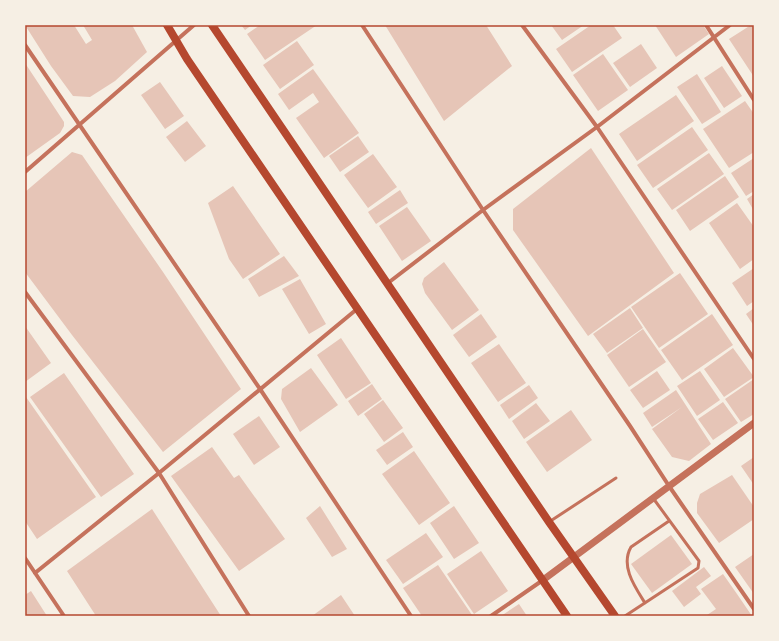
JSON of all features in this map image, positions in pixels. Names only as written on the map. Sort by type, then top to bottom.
[{"type":"main road","points":[[167,25],[175,41],[567,616]]},
{"type":"main road","points":[[212,25],[573,558],[614,616]]},
{"type":"street","points":[[25,172],[194,25]]},
{"type":"street","points":[[362,25],[483,210],[754,610]]},
{"type":"street","points":[[522,25],[597,127],[754,359]]},
{"type":"street","points":[[706,25],[754,100]]},
{"type":"street","points":[[388,283],[483,210],[597,127],[730,25]]},
{"type":"street","points":[[25,46],[260,389],[411,616]]},
{"type":"street","points":[[25,292],[159,473],[249,616]]},
{"type":"street","points":[[35,573],[159,473],[357,309]]},
{"type":"street","points":[[491,616],[573,558],[754,423]]},
{"type":"street","points":[[25,558],[64,616]]},
{"type":"lane","points":[[549,522],[616,478]]},
{"type":"lane","points":[[624,616],[699,566],[699,561],[653,498]]},
{"type":"lane","points":[[645,603],[634,586],[629,572],[627,564],[628,554],[631,547],[670,521]]},
{"type":"building","points":[[25,25],[74,25],[86,44],[92,40],[83,25],[132,25],[147,52],[115,81],[90,97],[73,96],[51,66]]},
{"type":"building","points":[[241,25],[252,25],[245,30]]},
{"type":"building","points":[[260,25],[317,25],[265,60],[247,34]]},
{"type":"building","points":[[385,25],[486,25],[512,66],[444,121]]},
{"type":"building","points":[[551,25],[584,25],[562,40]]},
{"type":"building","points":[[591,25],[613,25],[622,38],[572,72],[556,49]]},
{"type":"building","points":[[655,25],[703,25],[709,34],[676,57]]},
{"type":"building","points":[[751,25],[754,25],[754,77],[729,39]]},
{"type":"building","points":[[297,41],[314,65],[280,89],[263,65]]},
{"type":"building","points":[[641,44],[657,68],[630,87],[613,63]]},
{"type":"building","points":[[603,54],[628,90],[598,111],[573,75]]},
{"type":"building","points":[[25,63],[64,122],[64,126],[60,133],[25,158]]},
{"type":"building","points":[[722,66],[742,96],[724,108],[704,78]]},
{"type":"building","points":[[313,69],[359,133],[324,158],[296,118],[319,102],[313,93],[289,110],[278,94]]},
{"type":"building","points":[[697,74],[721,112],[702,124],[677,87]]},
{"type":"building","points":[[160,82],[184,116],[165,129],[141,95]]},
{"type":"building","points":[[676,95],[694,121],[637,161],[619,134]]},
{"type":"building","points":[[745,101],[754,114],[754,152],[729,168],[703,129]]},
{"type":"building","points":[[187,121],[206,146],[185,162],[166,137]]},
{"type":"building","points":[[692,127],[708,150],[653,188],[637,165]]},
{"type":"building","points":[[358,136],[369,152],[340,172],[329,156]]},
{"type":"building","points":[[591,148],[674,273],[588,336],[513,230],[513,209]]},
{"type":"building","points":[[72,152],[82,155],[163,272],[241,389],[163,452],[25,272],[25,192]]},
{"type":"building","points":[[709,153],[724,174],[672,210],[657,189]]},
{"type":"building","points":[[373,154],[397,187],[368,208],[344,175]]},
{"type":"building","points":[[754,158],[754,191],[746,196],[731,173]]},
{"type":"building","points":[[725,176],[739,197],[690,231],[676,210]]},
{"type":"building","points":[[233,186],[280,254],[243,279],[229,259],[208,203]]},
{"type":"building","points":[[400,190],[408,203],[376,224],[368,212]]},
{"type":"building","points":[[754,194],[754,211],[747,199]]},
{"type":"building","points":[[737,203],[754,227],[754,259],[740,269],[709,223]]},
{"type":"building","points":[[407,207],[431,241],[402,261],[379,226]]},
{"type":"building","points":[[284,256],[299,276],[259,297],[248,279]]},
{"type":"building","points":[[444,262],[479,310],[452,330],[425,293],[422,284],[424,278]]},
{"type":"building","points":[[754,268],[754,301],[747,306],[732,283]]},
{"type":"building","points":[[680,273],[708,314],[659,348],[631,307]]},
{"type":"building","points":[[300,279],[326,324],[309,334],[282,289]]},
{"type":"building","points":[[630,308],[643,328],[607,353],[593,334]]},
{"type":"building","points":[[754,308],[754,326],[746,314]]},
{"type":"building","points":[[481,314],[497,337],[469,357],[453,335]]},
{"type":"building","points":[[712,314],[733,345],[682,380],[661,350]]},
{"type":"building","points":[[25,326],[51,363],[25,382]]},
{"type":"building","points":[[643,329],[666,362],[629,387],[607,355]]},
{"type":"building","points":[[341,338],[371,383],[346,399],[317,355]]},
{"type":"building","points":[[499,344],[526,383],[498,402],[471,363]]},
{"type":"building","points":[[733,348],[754,377],[724,397],[704,369]]},
{"type":"building","points":[[311,368],[338,405],[300,432],[281,399],[282,389]]},
{"type":"building","points":[[657,371],[670,390],[643,408],[630,390]]},
{"type":"building","points":[[700,371],[720,400],[697,416],[677,386]]},
{"type":"building","points":[[64,373],[134,474],[101,497],[30,397]]},
{"type":"building","points":[[754,379],[754,414],[741,422],[725,399]]},
{"type":"building","points":[[372,384],[382,399],[358,416],[348,401]]},
{"type":"building","points":[[529,385],[538,398],[509,419],[500,405]]},
{"type":"building","points":[[676,390],[711,444],[689,461],[672,457],[652,429],[682,407],[652,427],[643,413]]},
{"type":"building","points":[[26,397],[96,497],[37,539],[25,521]]},
{"type":"building","points":[[383,400],[403,428],[384,442],[364,414]]},
{"type":"building","points":[[723,402],[738,423],[713,440],[698,419]]},
{"type":"building","points":[[536,403],[550,421],[524,439],[512,421]]},
{"type":"building","points":[[571,410],[592,440],[547,472],[526,442]]},
{"type":"building","points":[[259,416],[280,447],[254,465],[233,434]]},
{"type":"building","points":[[403,432],[413,447],[387,465],[376,450]]},
{"type":"building","points":[[212,447],[234,478],[239,475],[285,539],[239,571],[171,476]]},
{"type":"building","points":[[414,451],[450,503],[419,525],[382,474]]},
{"type":"building","points":[[754,457],[754,485],[741,466]]},
{"type":"building","points":[[732,475],[754,507],[754,519],[719,543],[697,513],[697,503],[700,494]]},
{"type":"building","points":[[320,506],[347,549],[332,557],[306,518]]},
{"type":"building","points":[[454,506],[479,543],[454,559],[430,523]]},
{"type":"building","points":[[152,509],[221,616],[96,616],[67,571]]},
{"type":"building","points":[[426,533],[443,557],[403,584],[386,560]]},
{"type":"building","points":[[671,535],[692,564],[652,593],[631,564]]},
{"type":"building","points":[[481,551],[508,591],[474,614],[447,574]]},
{"type":"building","points":[[754,554],[754,594],[735,567]]},
{"type":"building","points":[[438,565],[472,615],[471,616],[422,616],[403,588]]},
{"type":"building","points":[[704,567],[711,576],[696,587],[701,594],[684,607],[672,591]]},
{"type":"building","points":[[723,574],[752,616],[707,615],[716,609],[701,589]]},
{"type":"building","points":[[31,591],[47,616],[25,616],[25,595]]},
{"type":"building","points":[[341,595],[355,616],[312,616]]},
{"type":"building","points":[[519,604],[527,616],[501,616]]}]
